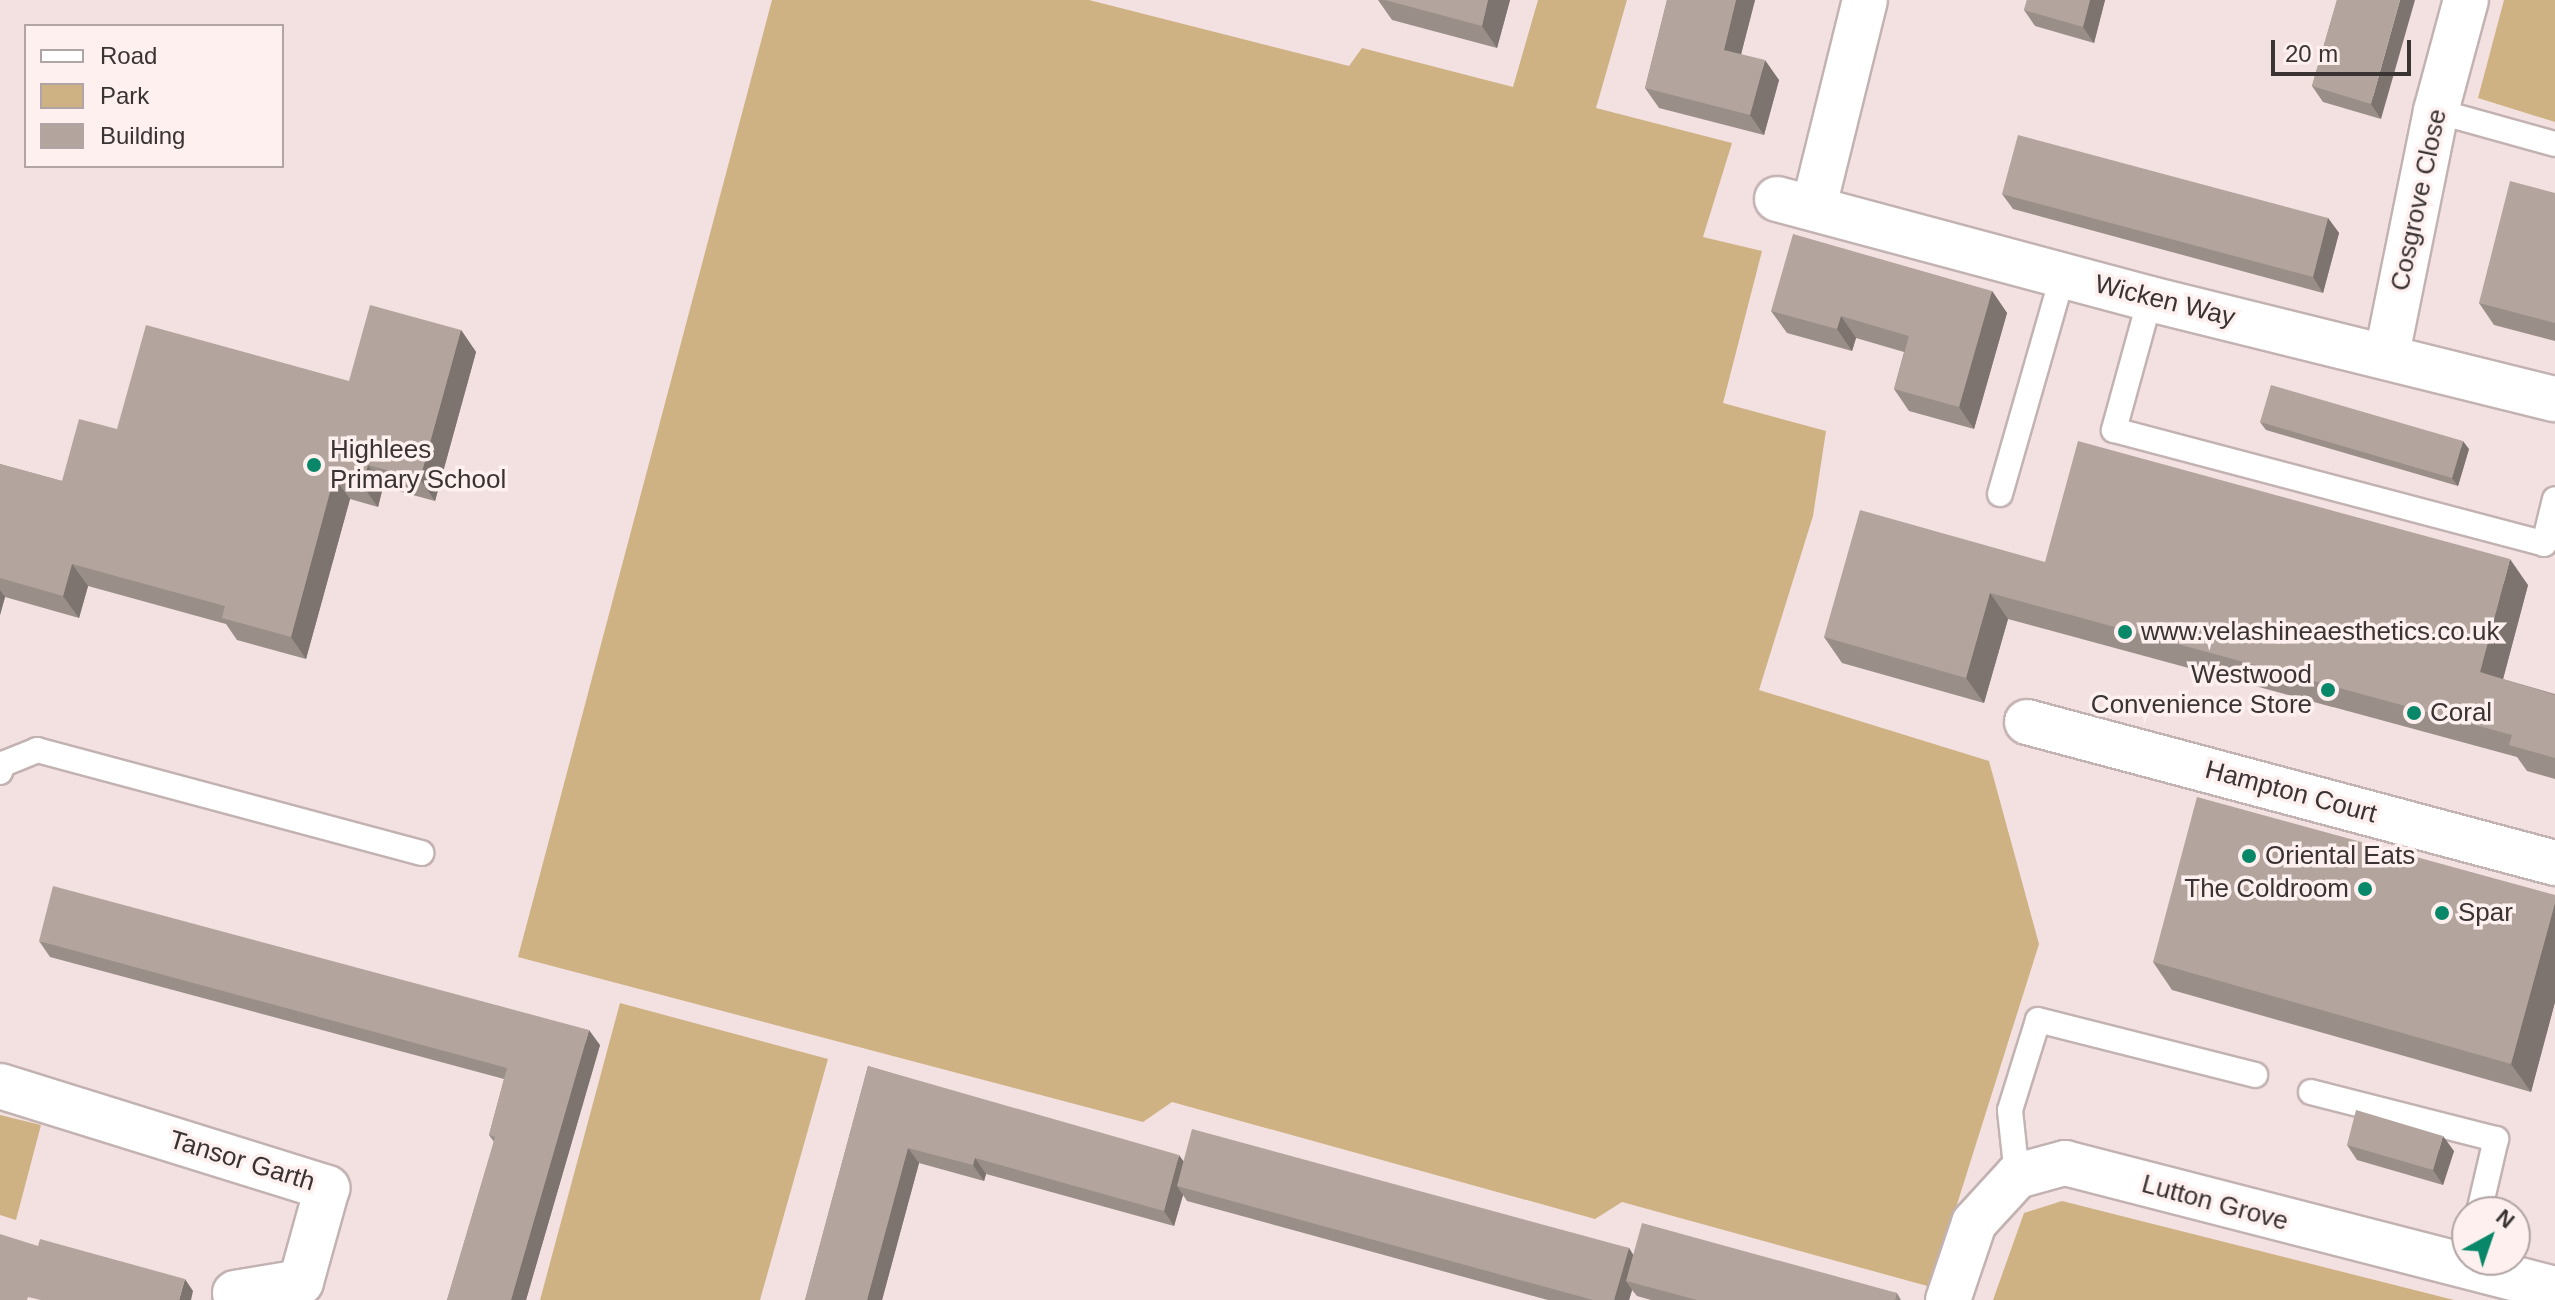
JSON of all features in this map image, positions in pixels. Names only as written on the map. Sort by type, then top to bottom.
[{"type":"street","name":"Wicken Way","points":[[1865,0],[1796,203],[2150,299],[2387,354],[2555,399]]},
{"type":"street","name":"Cosgrove Close","points":[[2387,354],[2436,111],[2466,0]]},
{"type":"street","name":"Hampton Court","points":[[2027,722],[2555,863]]},
{"type":"street","name":"Tansor Garth","points":[[0,1086],[327,1188],[301,1282],[235,1293]]},
{"type":"street","name":"Lutton Grove","points":[[2017,1176],[2065,1163],[2451,1259]]},
{"type":"street","points":[[1948,1300],[1974,1223],[2017,1176]]},
{"type":"street","name":"Lutton Grove","points":[[2511,1276],[2555,1289]]},
{"type":"lane","points":[[2436,111],[2555,144]]},
{"type":"lane","points":[[2000,494],[2063,275]]},
{"type":"lane","points":[[2150,299],[2114,430],[2544,544],[2555,499]]},
{"type":"lane","points":[[0,772],[3,764],[37,750],[421,853]]},
{"type":"lane","points":[[2017,1176],[2010,1110],[2038,1020],[2255,1075]]},
{"type":"lane","points":[[2311,1092],[2496,1139],[2483,1196]]},
{"type":"green space","points":[[772,0],[1089,0],[1349,66],[1362,48],[1513,87],[1538,0],[1627,0],[1596,108],[1732,143],[1703,237],[1762,251],[1723,403],[1826,431],[1813,516],[1759,690],[1989,761],[2039,944],[1931,1287],[1622,1202],[1595,1219],[1172,1102],[1143,1122],[518,957]]},
{"type":"green space","points":[[2504,0],[2555,0],[2555,122],[2478,98]]},
{"type":"green space","points":[[620,1003],[828,1059],[760,1300],[540,1300]]},
{"type":"green space","points":[[0,1115],[41,1125],[16,1220],[0,1215]]},
{"type":"green space","points":[[2062,1201],[2454,1300],[1993,1300],[2024,1213]]},
{"type":"building","points":[[1385,0],[1488,0],[1482,26]]},
{"type":"building","points":[[1667,0],[1736,0],[1724,50],[1765,60],[1750,115],[1645,88]]},
{"type":"building","points":[[2027,0],[2090,0],[2083,27],[2024,10]]},
{"type":"building","points":[[2337,0],[2400,0],[2371,104],[2312,86]]},
{"type":"building","points":[[2018,135],[2328,218],[2313,277],[2002,194]]},
{"type":"building","points":[[2510,181],[2555,193],[2555,323],[2479,303]]},
{"type":"building","points":[[1793,234],[1992,291],[1959,407],[1894,389],[1909,336],[1841,316],[1837,329],[1771,311]]},
{"type":"building","points":[[370,305],[461,330],[420,479],[368,465],[362,485],[334,477],[291,637],[222,618],[225,606],[72,564],[63,596],[0,578],[0,464],[62,481],[79,419],[117,429],[146,325],[349,381]]},
{"type":"building","points":[[2271,385],[2463,441],[2452,478],[2260,422]]},
{"type":"building","points":[[2078,441],[2510,559],[2480,672],[2555,695],[2555,758],[2509,745],[2512,735],[1990,593],[1966,678],[1824,637],[1860,510],[2045,562]]},
{"type":"building","points":[[2197,797],[2555,895],[2511,1064],[2153,962]]},
{"type":"building","points":[[53,886],[589,1030],[511,1300],[447,1300],[495,1137],[489,1135],[507,1068],[39,941]]},
{"type":"building","points":[[868,1066],[1179,1155],[1164,1211],[975,1158],[973,1165],[908,1148],[867,1300],[805,1300]]},
{"type":"building","points":[[2356,1110],[2443,1136],[2433,1170],[2347,1145]]},
{"type":"building","points":[[1192,1129],[1629,1248],[1614,1300],[1593,1300],[1177,1186]]},
{"type":"building","points":[[1642,1223],[1897,1293],[1895,1300],[1697,1300],[1626,1281]]},
{"type":"building","points":[[0,1234],[38,1246],[40,1239],[185,1279],[179,1300],[41,1300],[28,1297],[27,1300],[0,1300]]},
{"type":"place","name":"Highlees Primary School","points":[[314,465]]},
{"type":"place","name":"www.velashineaesthetics.co.uk","points":[[2125,632]]},
{"type":"place","name":"Westwood Convenience Store","points":[[2328,690]]},
{"type":"place","name":"Coral","points":[[2414,713]]},
{"type":"place","name":"Oriental Eats","points":[[2249,856]]},
{"type":"place","name":"The Coldroom","points":[[2365,889]]},
{"type":"place","name":"Spar","points":[[2442,913]]}]
